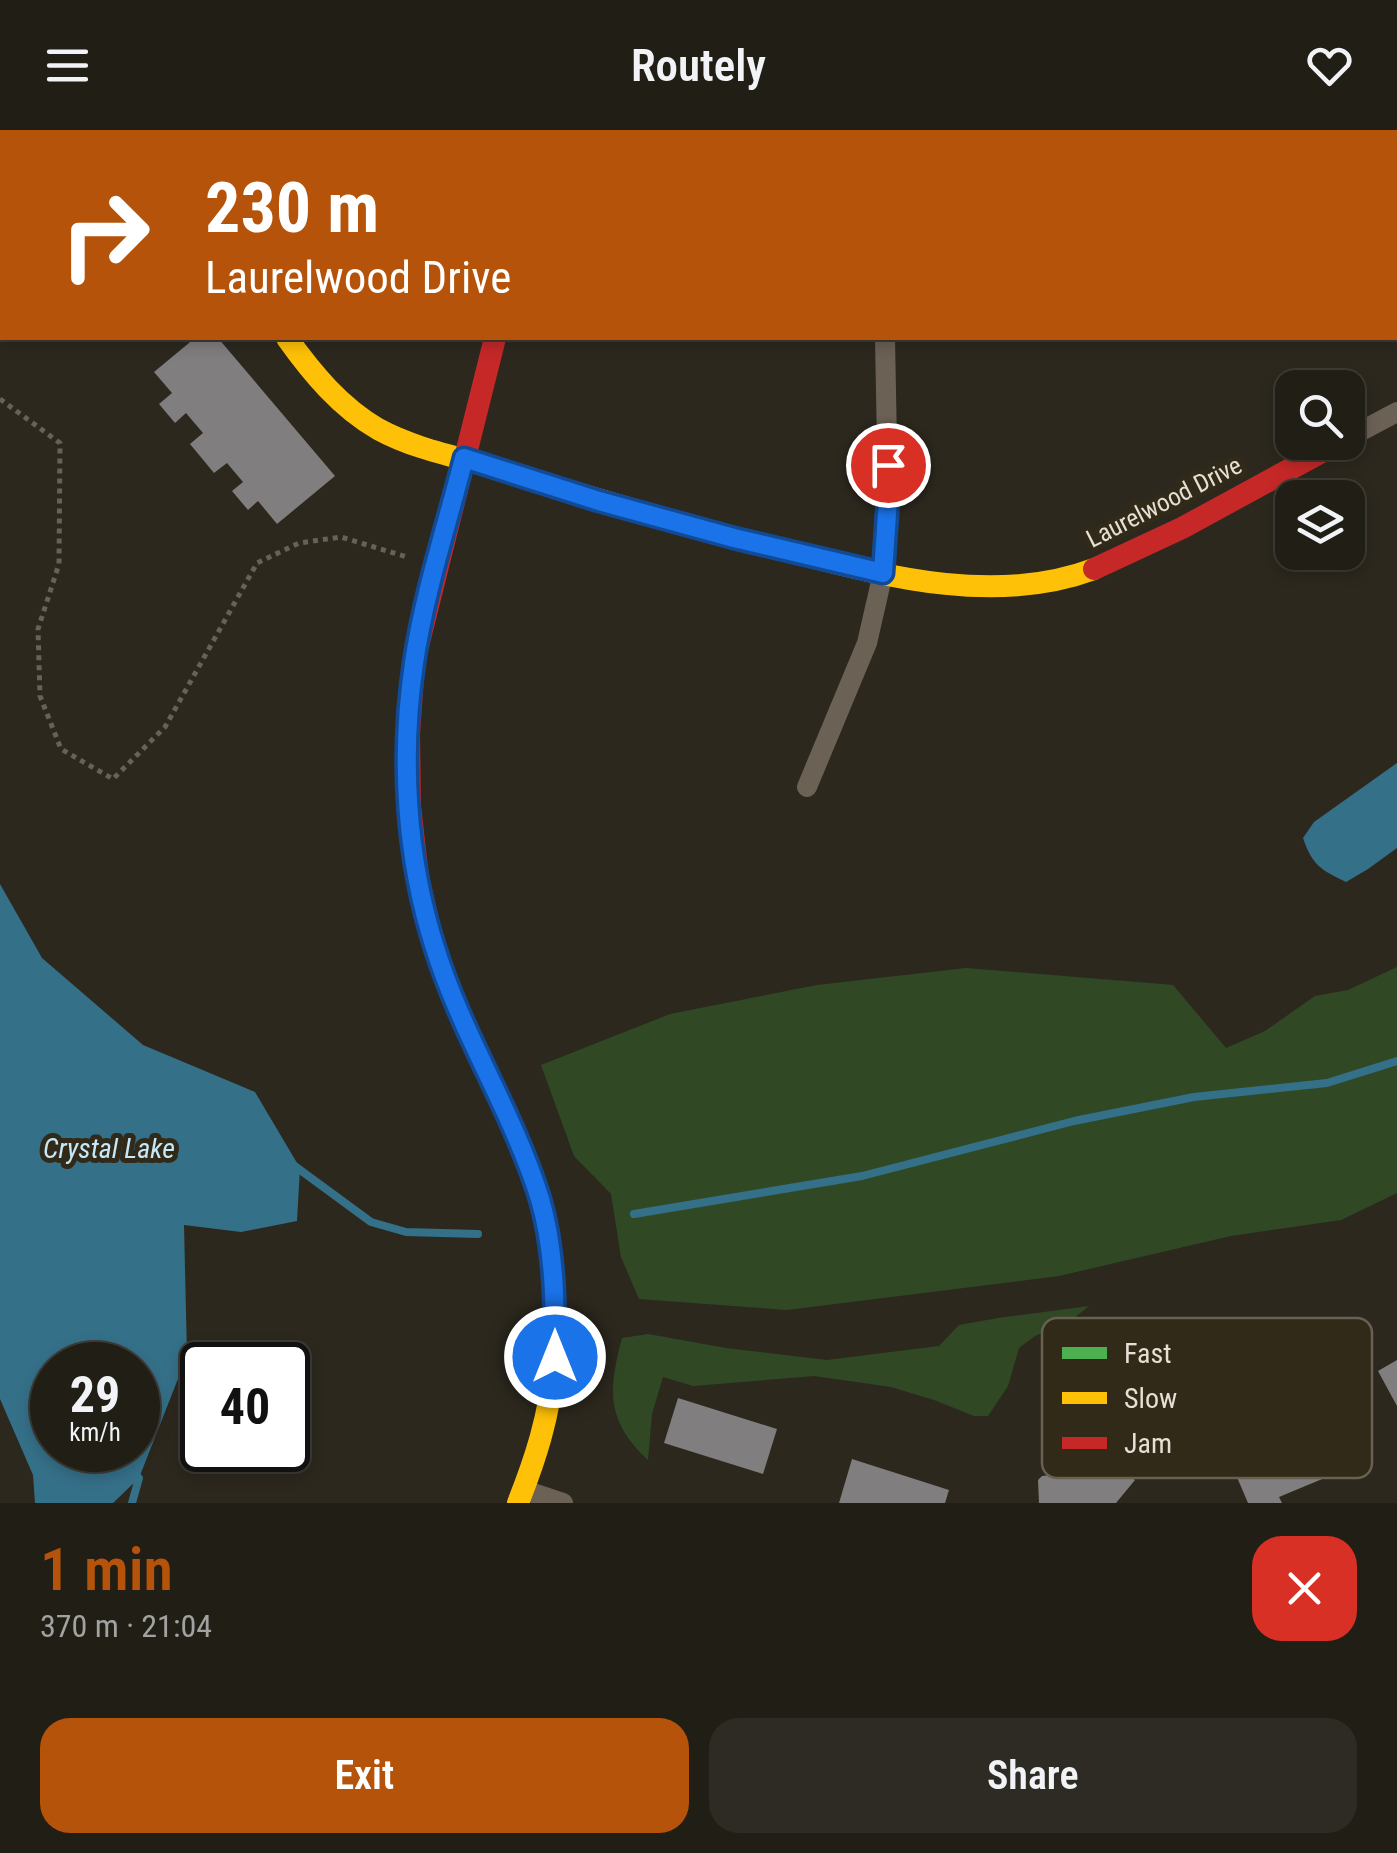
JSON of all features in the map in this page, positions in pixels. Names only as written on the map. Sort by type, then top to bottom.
[{"type":"street","name":"Laurelwood Drive","points":[[288,340],[309,370],[347,410],[381,431],[616,506],[734,538],[946,584],[1022,584],[1099,568],[1307,460]]},
{"type":"street","points":[[494,340],[414,662],[408,730],[410,812],[418,880],[434,945],[459,1014],[528,1165],[548,1234],[553,1268],[555,1357],[543,1428],[521,1496],[562,1503]]},
{"type":"street","points":[[807,787],[867,643],[883,573],[888,499],[885,340]]},
{"type":"street","points":[[1365,429],[1397,412]]},
{"type":"path","points":[[0,399],[60,443],[60,564],[38,629],[40,696],[61,749],[112,779],[165,727],[257,563],[300,543],[341,536],[407,556]]},
{"type":"green space","points":[[1397,967],[1397,1193],[1341,1220],[1231,1236],[1059,1276],[787,1310],[639,1299],[621,1257],[611,1194],[574,1156],[541,1065],[670,1014],[817,985],[966,968],[1173,985],[1226,1048],[1265,1031],[1315,996],[1348,990]]},
{"type":"green space","points":[[1089,1306],[1074,1318],[1042,1318],[1042,1333],[1019,1348],[1008,1386],[988,1416],[974,1416],[891,1387],[814,1376],[693,1386],[663,1377],[652,1414],[648,1460],[624,1432],[614,1404],[614,1374],[622,1338],[648,1334],[827,1360],[939,1346],[959,1325]]},
{"type":"water","points":[[1397,763],[1397,848],[1346,882],[1324,870],[1310,855],[1303,838],[1314,822]]},
{"type":"water","name":"Crystal Lake","points":[[0,884],[42,958],[143,1045],[255,1092],[300,1168],[297,1221],[241,1232],[184,1225],[187,1342],[180,1342],[180,1374],[160,1425],[160,1342],[30,1342],[30,1468],[0,1399]]},
{"type":"water","name":"Crystal Lake","points":[[32,1472],[141,1472],[113,1503],[35,1503]]},
{"type":"building","points":[[193,340],[220,340],[335,476],[277,524],[258,501],[248,510],[232,491],[243,482],[227,463],[214,473],[190,444],[203,433],[186,413],[175,423],[159,404],[172,393],[154,372]]},
{"type":"building","points":[[1397,1360],[1397,1406],[1378,1371]]},
{"type":"building","points":[[678,1398],[777,1429],[763,1474],[664,1443]]},
{"type":"building","points":[[852,1459],[949,1490],[945,1503],[839,1503]]},
{"type":"building","points":[[1042,1476],[1135,1480],[1116,1503],[1039,1503],[1038,1480]]},
{"type":"building","points":[[1237,1478],[1325,1478],[1279,1497],[1282,1503],[1248,1503]]},
{"type":"waterway","points":[[634,1214],[862,1176],[1074,1121],[1194,1097],[1327,1083],[1397,1061]]},
{"type":"waterway","points":[[292,1164],[371,1222],[406,1232],[478,1234]]},
{"type":"waterway","points":[[132,1503],[139,1478],[133,1472]]},
{"type":"traffic: fast","points":[[431,933],[455,1002],[516,1134],[540,1202],[554,1285],[553,1368]]},
{"type":"traffic: slow","points":[[289,340],[339,400],[394,437],[643,512],[851,567],[933,582],[1014,586],[1094,569]]},
{"type":"traffic: slow","points":[[518,1503],[541,1437],[553,1368]]},
{"type":"traffic: jam","points":[[431,933],[418,877],[410,806],[414,662],[494,340]]},
{"type":"traffic: jam","points":[[1094,569],[1182,528],[1307,460]]},
{"type":"route","points":[[555,1357],[553,1268],[541,1203],[528,1165],[459,1014],[434,945],[413,844],[407,758],[414,662],[464,458],[599,501],[883,573],[888,465]]}]
